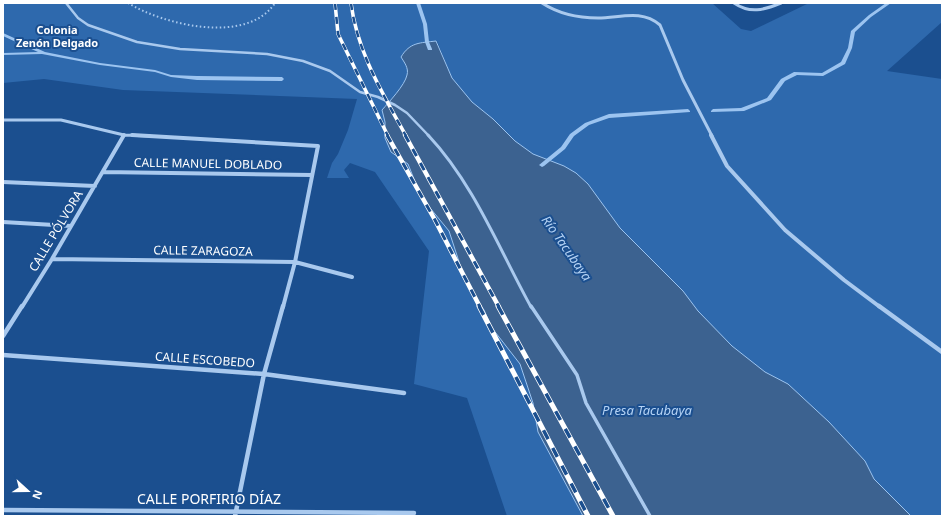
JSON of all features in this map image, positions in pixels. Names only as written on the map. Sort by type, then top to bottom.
[{"type":"street","points":[[542,3],[563,14],[598,18],[638,14],[655,19],[660,25],[684,80],[727,166],[785,230],[844,280],[942,352]]},
{"type":"street","points":[[734,3],[744,9],[764,11],[781,3]]},
{"type":"street","points":[[3,120],[61,120],[124,135],[318,146],[295,262],[264,374],[236,514]]},
{"type":"street","name":"CALLE PÓLVORA","points":[[3,336],[52,259],[124,135]]},
{"type":"street","name":"CALLE MANUEL DOBLADO","points":[[103,172],[312,175]]},
{"type":"street","points":[[3,182],[95,186]]},
{"type":"street","points":[[3,222],[71,226]]},
{"type":"street","name":"CALLE ZARAGOZA","points":[[52,259],[295,262],[352,277]]},
{"type":"street","name":"CALLE ESCOBEDO","points":[[3,355],[264,374],[404,393]]},
{"type":"street","name":"CALLE PORFIRIO DÍAZ","points":[[3,510],[236,514],[414,513]]},
{"type":"lane","points":[[66,3],[78,18],[88,24],[119,37],[137,42],[180,49],[267,54],[303,61],[330,71],[360,92],[378,97],[407,113],[437,145],[471,193],[532,306],[577,375],[586,403],[650,516]]},
{"type":"path","points":[[128,3],[146,13],[179,22],[229,27],[246,24],[261,18],[270,11],[275,3]]},
{"type":"shaded area","points":[[3,3],[712,3],[741,29],[751,31],[809,3],[942,3],[942,22],[887,71],[942,79],[942,516],[507,516],[467,398],[414,384],[429,251],[375,172],[350,163],[344,170],[349,178],[327,178],[332,163],[338,154],[348,130],[357,99],[123,90],[44,79],[3,83]],"holes":[[[437,41],[452,78],[465,95],[429,66]]]},
{"type":"water","name":"Presa Tacubaya","points":[[436,41],[452,78],[472,102],[493,119],[515,141],[533,154],[564,166],[576,173],[588,184],[620,228],[683,291],[698,311],[732,346],[765,372],[788,384],[829,422],[865,461],[874,479],[911,516],[583,516],[538,432],[533,403],[520,364],[492,328],[484,310],[474,296],[464,277],[449,231],[426,203],[418,189],[408,164],[391,152],[385,138],[385,122],[382,110],[400,88],[407,75],[407,68],[401,57],[408,48],[416,44]]},
{"type":"waterway","name":"Río Tacubaya","points":[[418,3],[425,24],[427,42],[430,49]]},
{"type":"waterway","points":[[713,111],[742,110],[769,99],[783,80],[796,73],[823,75],[843,63],[850,48],[853,32],[870,16],[889,3]]},
{"type":"waterway","points":[[3,34],[44,53],[100,64],[155,71],[171,76],[197,78],[282,79]]},
{"type":"waterway","points":[[3,54],[41,53]]},
{"type":"waterway","points":[[542,165],[563,148],[572,135],[587,124],[609,116],[688,111]]},
{"type":"railway","points":[[335,3],[338,34],[388,136]]},
{"type":"railway","points":[[351,3],[354,21],[365,56],[380,88],[406,136]]},
{"type":"railway","points":[[387,135],[435,220],[480,307]]},
{"type":"railway","points":[[405,135],[499,307]]},
{"type":"railway","points":[[479,306],[588,516]]},
{"type":"railway","points":[[498,306],[613,516]]},
{"type":"district","name":"Colonia Zenón Delgado","points":[[57,36]]}]
